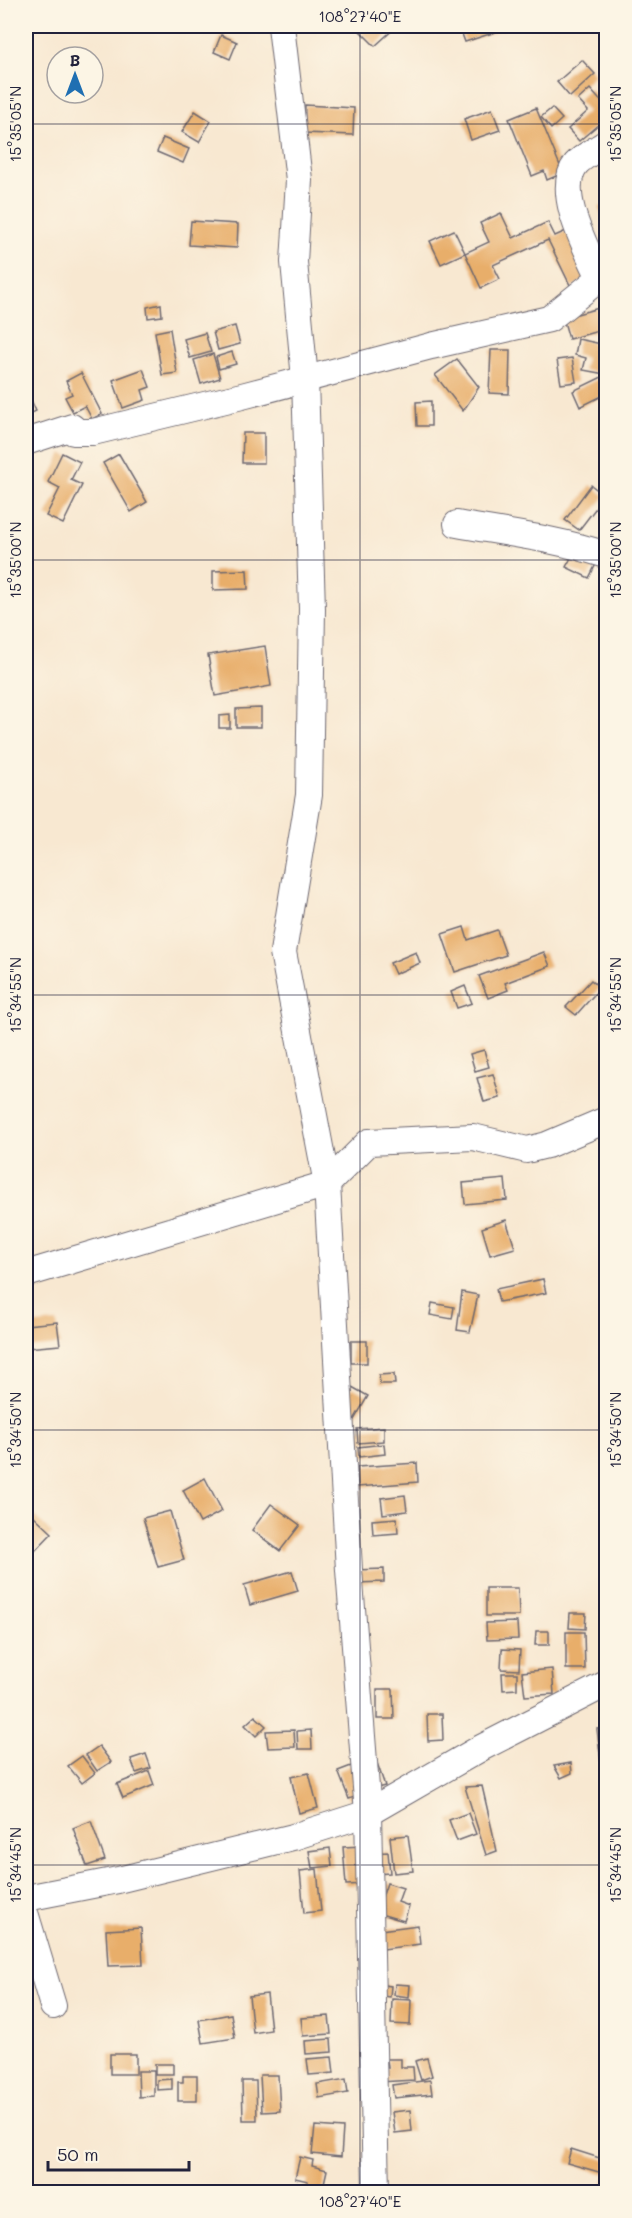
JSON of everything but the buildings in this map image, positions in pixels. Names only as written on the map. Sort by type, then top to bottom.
[{"type":"street","points":[[281,26],[299,180],[294,262],[305,380],[312,609],[309,795],[283,952],[327,1184],[349,1570],[368,1813],[376,2193]]},
{"type":"street","points":[[26,442],[72,427],[73,432],[93,432],[305,380],[431,346],[549,319],[603,277],[572,210],[569,186],[576,164],[606,143]]},
{"type":"street","points":[[457,524],[519,534],[606,555]]},
{"type":"street","points":[[26,1274],[327,1184],[369,1142],[473,1137],[527,1150],[547,1145],[606,1120]]},
{"type":"street","points":[[26,1898],[118,1880],[273,1842],[368,1813],[481,1748],[606,1684]]},
{"type":"street","points":[[26,1916],[53,2006]]}]
